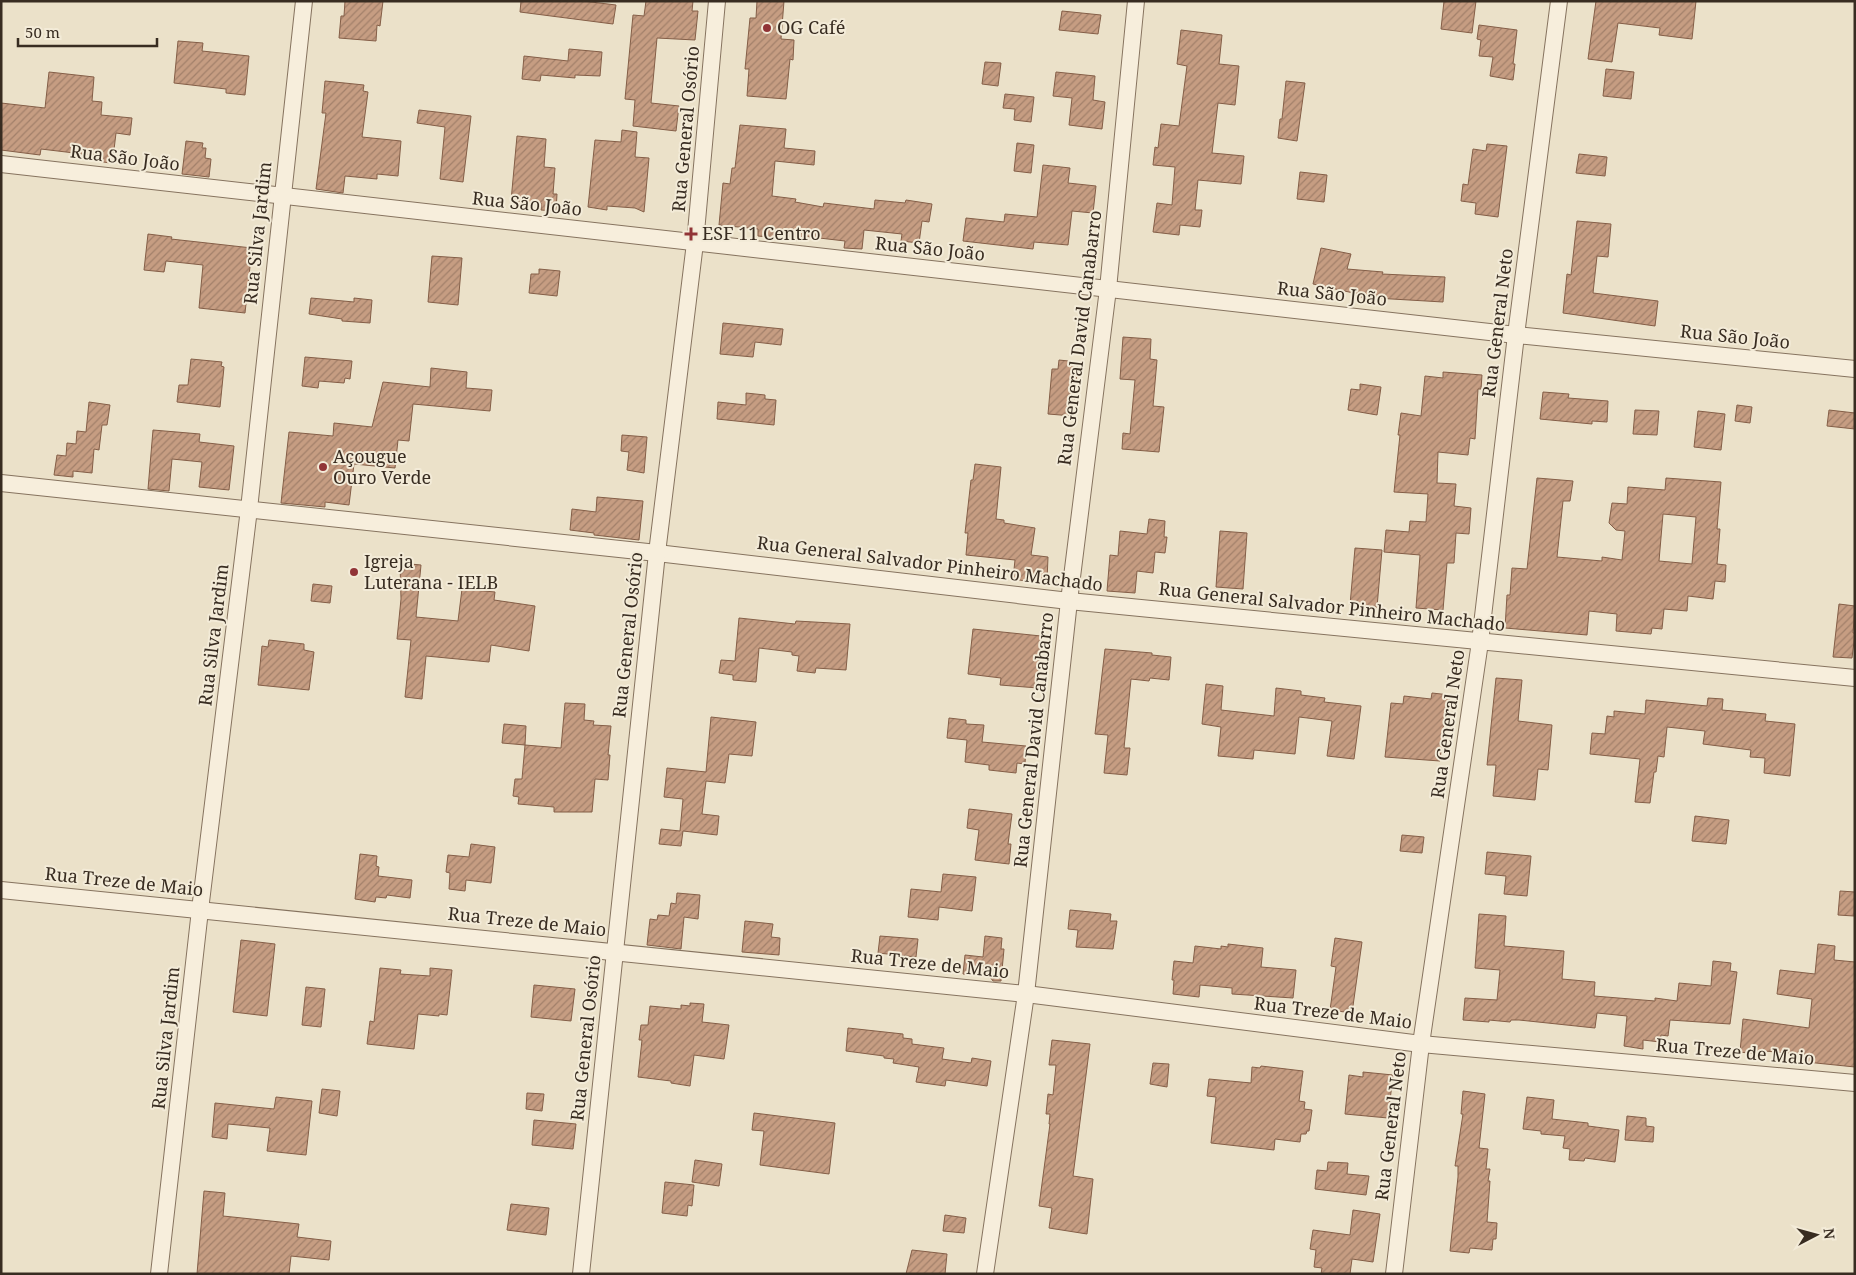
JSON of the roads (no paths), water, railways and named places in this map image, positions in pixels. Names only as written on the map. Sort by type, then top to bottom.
[{"type":"street","name":"Rua Silva Jardim","points":[[159,1274],[200,910],[249,509],[304,1]]},
{"type":"street","name":"Rua General Osório","points":[[581,1274],[657,553],[695,243],[718,1]]},
{"type":"street","name":"Rua General David Canabarro","points":[[985,1274],[1026,994],[1069,601],[1108,289],[1136,1]]},
{"type":"street","name":"Rua General Neto","points":[[1394,1274],[1421,1044],[1480,642],[1516,335],[1559,1]]},
{"type":"street","name":"Rua São João","points":[[1,164],[1516,335],[1855,369]]},
{"type":"street","name":"Rua General Salvador Pinheiro Machado","points":[[1,483],[657,553],[1069,601],[1855,678]]},
{"type":"street","name":"Rua Treze de Maio","points":[[1,890],[1026,994],[1421,1044],[1855,1083]]},
{"type":"place","name":"OG Café","points":[[767,28]]},
{"type":"place","name":"ESF 11 Centro","points":[[691,234]]},
{"type":"place","name":"Açougue Ouro Verde","points":[[323,467]]},
{"type":"place","name":"Igreja Luterana - IELB","points":[[354,572]]}]
